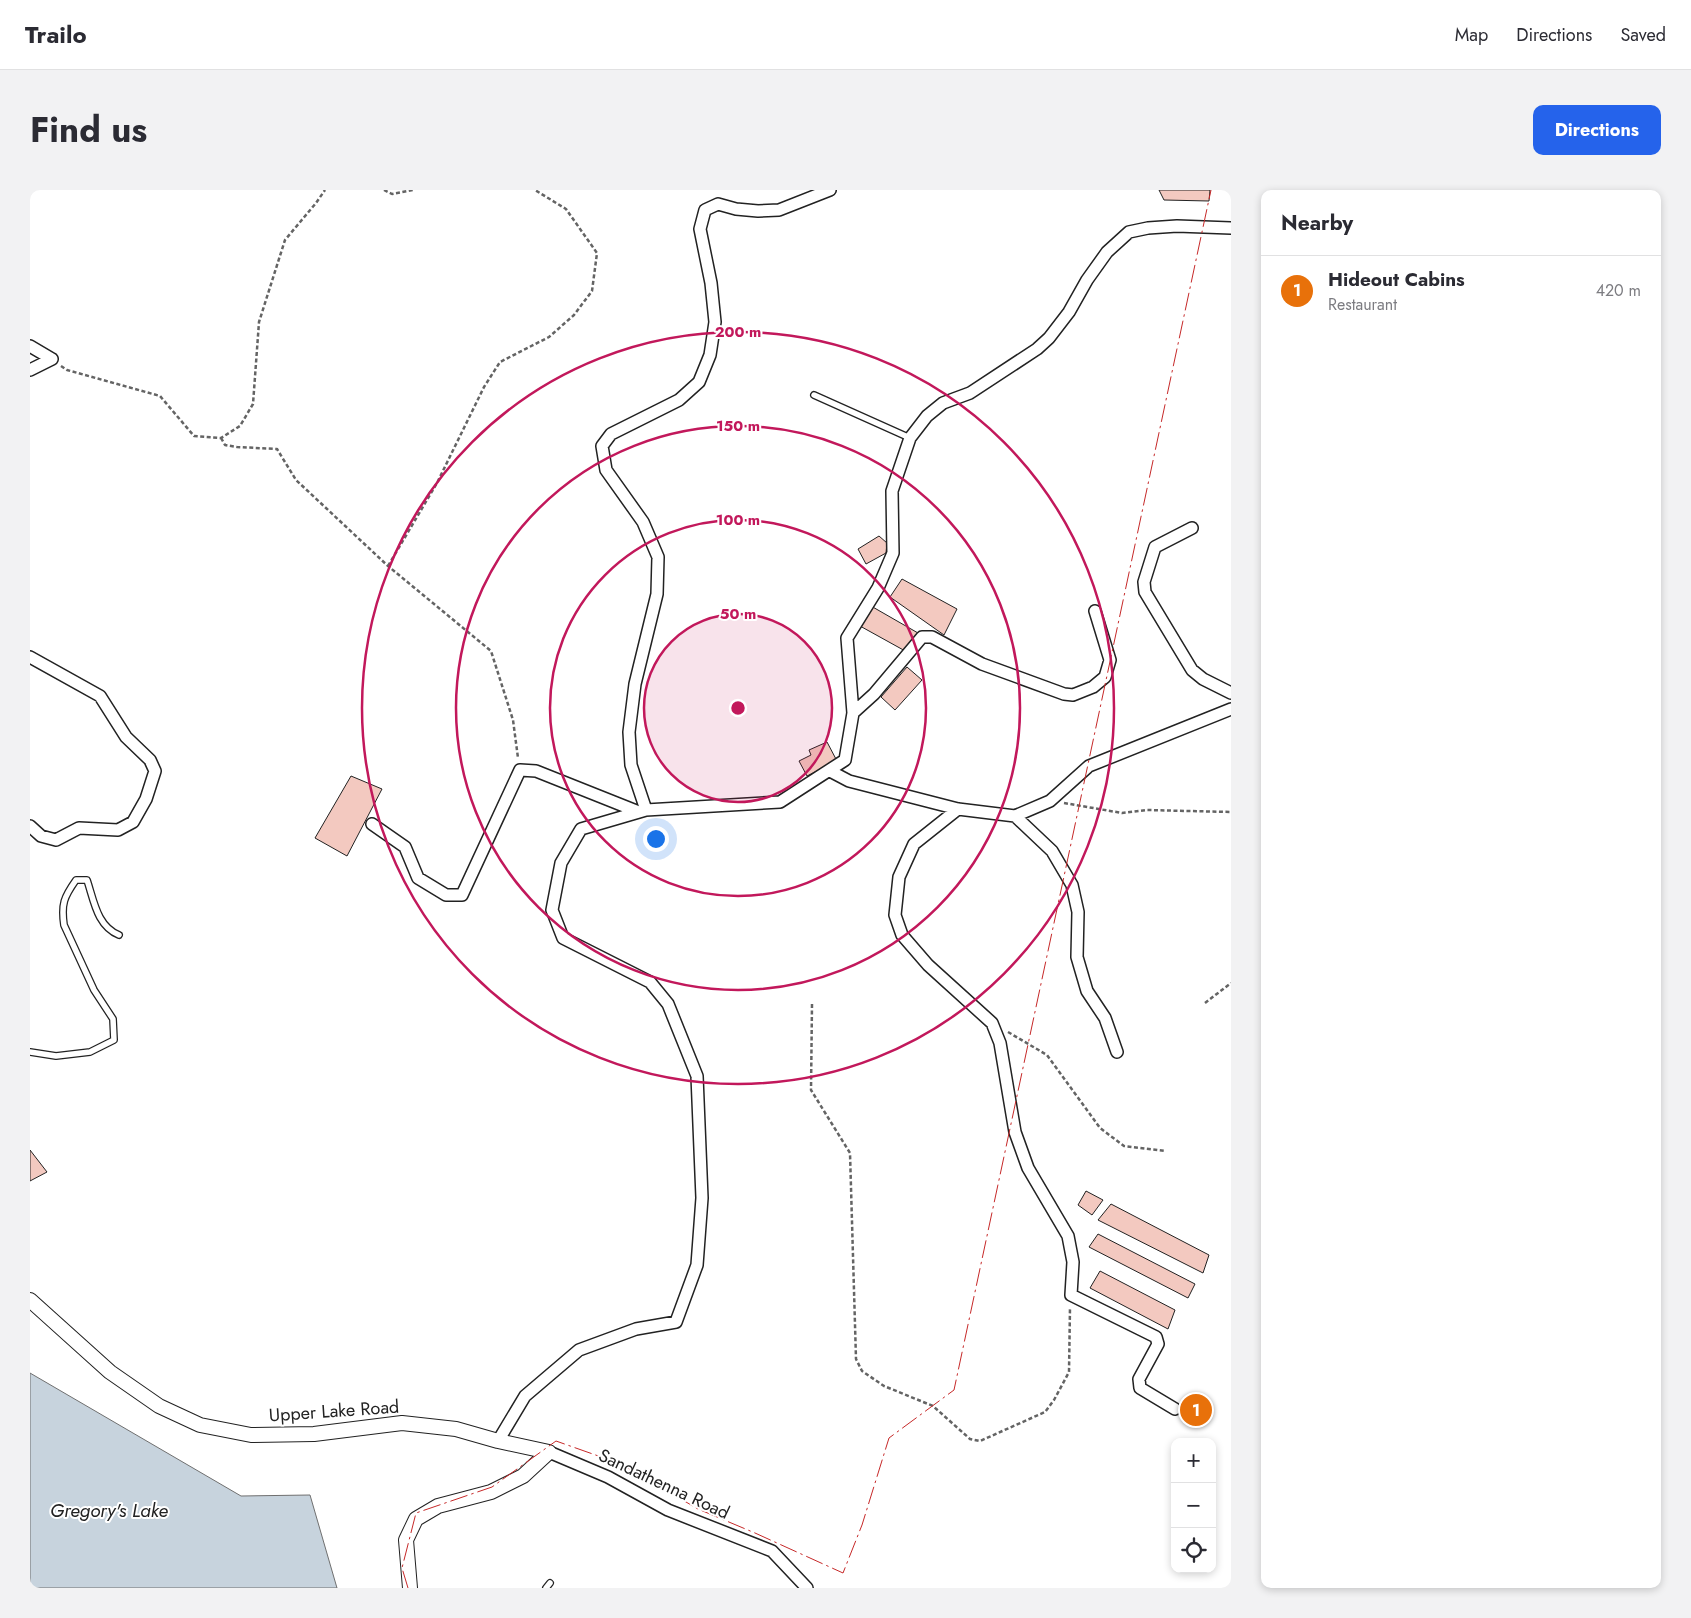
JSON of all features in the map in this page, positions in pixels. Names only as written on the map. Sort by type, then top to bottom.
[{"type":"street","points":[[642,811],[631,765],[629,732],[635,684],[657,594],[658,557],[643,522],[606,470],[602,446],[611,434],[679,400],[699,382],[710,355],[714,322],[710,283],[700,229],[705,210],[718,204],[736,209],[779,210],[830,190]]},
{"type":"street","points":[[498,1441],[525,1396],[579,1350],[636,1329],[676,1322],[697,1266],[702,1198],[697,1076],[668,1004],[650,982],[563,938],[552,910],[560,863],[581,829],[642,811],[780,802],[845,760],[853,713],[847,638],[878,588],[893,553],[892,490],[910,438],[927,416],[943,402],[970,393],[1037,349],[1049,338],[1069,312],[1087,280],[1107,252],[1129,232],[1148,228],[1177,226],[1231,228]]},
{"type":"street","points":[[30,346],[52,360]]},
{"type":"street","points":[[30,370],[52,360]]},
{"type":"street","points":[[1192,528],[1155,547],[1144,582],[1145,592],[1192,670],[1203,679],[1231,693]]},
{"type":"street","points":[[853,713],[874,694],[922,637],[932,637],[982,664],[1064,694],[1073,695],[1093,687],[1105,677],[1110,660],[1095,611]]},
{"type":"street","points":[[30,657],[100,696],[126,736],[150,760],[155,771],[146,799],[133,822],[118,830],[79,828],[56,840],[41,836],[30,826]]},
{"type":"street","points":[[830,771],[849,781],[958,809],[1015,816],[1050,801],[1089,766],[1231,709]]},
{"type":"street","points":[[372,824],[405,847],[418,878],[446,895],[462,895],[520,770],[536,771],[642,811]]},
{"type":"street","points":[[958,809],[914,844],[899,877],[895,915],[902,935],[928,965],[992,1023],[1000,1043],[1015,1132],[1028,1168],[1068,1236],[1073,1262],[1070,1295],[1156,1337],[1158,1344],[1139,1379],[1140,1388],[1176,1409]]},
{"type":"street","points":[[1015,816],[1052,851],[1072,885],[1078,912],[1077,957],[1087,991],[1105,1018],[1117,1052]]},
{"type":"street","name":"Upper Lake Road","points":[[30,1300],[110,1372],[159,1406],[200,1425],[252,1435],[314,1434],[402,1423],[456,1429],[498,1441],[549,1452]]},
{"type":"street","points":[[410,1588],[406,1540],[416,1519],[438,1506],[491,1492],[523,1476],[549,1452]]},
{"type":"street","name":"Sandathenna Road","points":[[549,1452],[608,1477],[668,1510],[772,1551],[808,1588]]},
{"type":"lane","points":[[814,395],[910,438]]},
{"type":"lane","points":[[30,1052],[56,1056],[90,1052],[114,1040],[113,1019],[94,990],[64,925],[65,896],[76,880],[87,880],[101,921],[110,931],[119,935]]},
{"type":"path","points":[[52,360],[67,370],[160,396],[194,436],[220,438],[240,426],[253,404],[259,322],[284,240],[325,190]]},
{"type":"path","points":[[384,190],[392,194],[413,190]]},
{"type":"path","points":[[388,566],[438,483],[484,386],[500,362],[549,338],[574,315],[592,291],[598,253],[566,209],[535,190]]},
{"type":"path","points":[[220,438],[225,444],[237,447],[277,449],[296,480],[388,566],[491,651],[513,720],[520,770]]},
{"type":"path","points":[[1050,801],[1122,813],[1147,810],[1231,812]]},
{"type":"path","points":[[1205,1003],[1231,983]]},
{"type":"path","points":[[812,1004],[811,1090],[850,1153],[856,1359],[862,1371],[884,1386],[933,1406],[970,1438],[980,1441],[1045,1412],[1054,1400],[1069,1372],[1070,1295]]},
{"type":"path","points":[[992,1023],[1047,1055],[1100,1128],[1124,1146],[1166,1151]]},
{"type":"water","name":"Gregory's Lake","points":[[30,1373],[241,1496],[310,1495],[337,1588],[30,1588]]},
{"type":"building","points":[[1159,190],[1210,190],[1209,201],[1164,200]]},
{"type":"building","points":[[879,536],[887,543],[886,553],[866,564],[858,549]]},
{"type":"building","points":[[902,579],[957,609],[944,635],[890,597]]},
{"type":"building","points":[[871,606],[918,633],[907,652],[860,626]]},
{"type":"building","points":[[907,667],[922,680],[895,710],[881,697]]},
{"type":"building","points":[[827,742],[837,761],[807,776],[799,761],[811,755],[809,750]]},
{"type":"building","points":[[351,776],[382,789],[347,856],[315,838]]},
{"type":"building","points":[[30,1150],[47,1172],[30,1181]]},
{"type":"building","points":[[1086,1191],[1103,1200],[1092,1215],[1078,1205]]},
{"type":"building","points":[[1111,1204],[1209,1255],[1203,1273],[1098,1220]]},
{"type":"building","points":[[1098,1234],[1195,1284],[1188,1298],[1089,1247]]},
{"type":"building","points":[[1100,1271],[1175,1310],[1168,1329],[1090,1288]]},
{"type":"power","points":[[408,1588],[402,1568],[416,1513],[492,1487],[556,1441],[621,1464],[698,1509],[843,1573],[862,1525],[889,1438],[954,1390],[1211,190]]},
{"type":"place","name":"Hideout Cabins","points":[[1196,1410]]}]
